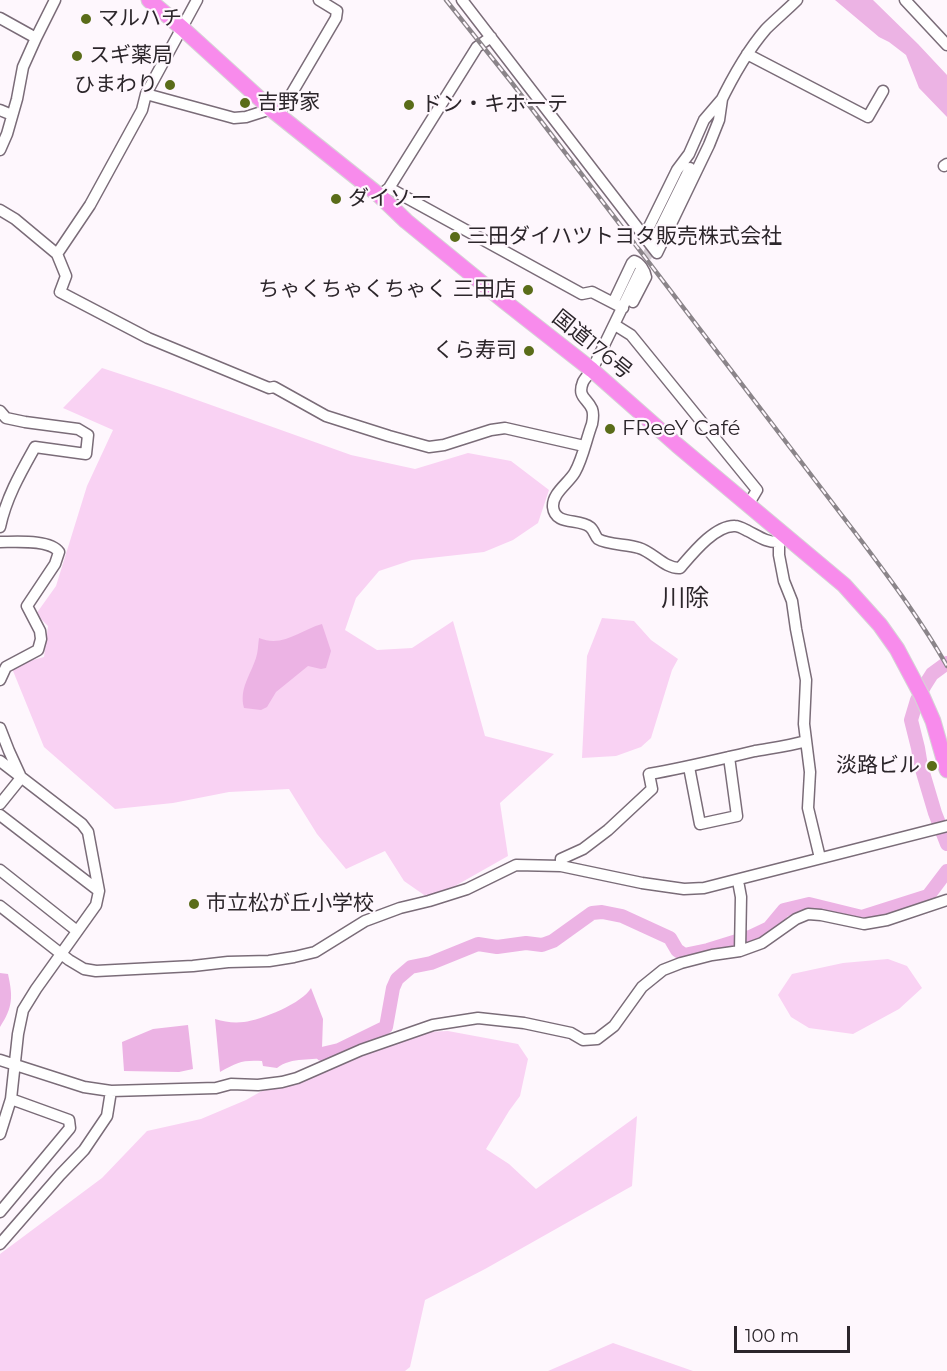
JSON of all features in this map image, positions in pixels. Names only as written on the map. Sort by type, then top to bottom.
[{"type":"highway","name":"国道176号","points":[[149,0],[275,112],[385,192],[406,221],[592,370],[748,505],[781,538],[844,585],[897,649],[933,721],[947,770]]},
{"type":"street","points":[[0,150],[7,134],[23,67],[55,0]]},
{"type":"street","points":[[57,254],[90,205],[142,110],[146,94],[197,0]]},
{"type":"street","points":[[146,94],[234,118],[275,112],[336,18],[337,11],[319,0]]},
{"type":"street","points":[[462,0],[651,244]]},
{"type":"street","points":[[904,0],[947,45]]},
{"type":"street","points":[[651,244],[677,170],[689,154],[704,120],[722,99],[736,71],[766,29],[794,3]]},
{"type":"street","points":[[0,18],[36,38]]},
{"type":"street","points":[[491,37],[477,47],[385,192],[582,294],[592,292],[618,305]]},
{"type":"street","points":[[747,54],[868,117],[883,91]]},
{"type":"street","points":[[651,244],[709,145],[719,120],[722,99]]},
{"type":"street","points":[[0,110],[12,115]]},
{"type":"street","points":[[0,210],[15,219],[57,254],[66,276],[60,292],[148,338],[269,388],[274,387],[326,416],[429,447],[505,428],[584,446]]},
{"type":"street","points":[[617,326],[618,305],[632,262],[637,262],[646,273],[646,277],[584,382],[582,396],[592,409],[594,417],[575,472],[552,504],[554,511],[557,517],[570,522],[577,521],[590,527],[598,538],[639,548],[672,568],[680,568],[699,546],[727,527],[736,526],[769,542],[781,538],[779,555],[784,581],[792,601],[806,680],[804,724],[810,772],[808,808],[820,858]]},
{"type":"street","points":[[618,305],[640,271]]},
{"type":"street","points":[[617,326],[631,335],[757,490],[748,505]]},
{"type":"street","points":[[0,411],[6,418],[78,429],[88,435],[86,454],[35,447],[18,478],[4,510],[0,526]]},
{"type":"street","points":[[0,542],[50,545],[59,552],[55,564],[27,606],[40,631],[41,639],[38,650],[6,667],[0,680]]},
{"type":"street","points":[[0,728],[21,778]]},
{"type":"street","points":[[561,866],[561,859],[583,849],[608,831],[652,789],[649,774],[806,741]]},
{"type":"street","points":[[689,767],[700,824],[728,819],[737,816],[729,757]]},
{"type":"street","points":[[0,761],[82,824],[88,832],[99,891],[96,906],[23,1010],[11,1099],[0,1134]]},
{"type":"street","points":[[0,804],[21,778]]},
{"type":"street","points":[[0,815],[99,891]]},
{"type":"street","points":[[0,906],[61,954],[84,969],[96,971],[269,961],[315,952],[365,921],[400,908],[429,902],[467,889],[516,865],[561,866],[642,883],[684,889],[704,888],[943,827]]},
{"type":"street","points":[[0,870],[77,930]]},
{"type":"street","points":[[738,881],[741,897],[741,944]]},
{"type":"street","points":[[0,1060],[84,1088],[111,1091],[216,1088],[231,1084],[258,1085],[297,1078],[361,1050],[433,1025],[478,1018],[524,1023],[571,1033],[583,1040],[597,1039],[614,1026],[642,987],[663,970],[741,944],[762,943],[796,919],[808,914],[864,924],[886,920],[947,900]]},
{"type":"street","points":[[0,1244],[84,1150],[107,1116],[111,1091]]},
{"type":"street","points":[[0,1212],[70,1128],[69,1120],[11,1099]]},
{"type":"shaded area","points":[[835,0],[873,0],[918,44],[947,75],[947,117],[919,88],[906,55],[879,37]]},
{"type":"shaded area","points":[[102,368],[351,455],[415,469],[468,453],[511,461],[549,490],[538,523],[513,540],[484,552],[412,560],[379,571],[356,598],[345,630],[377,650],[412,648],[453,621],[485,736],[554,754],[500,803],[508,856],[455,886],[427,897],[404,881],[385,851],[346,869],[317,834],[289,789],[229,792],[173,803],[115,809],[44,747],[11,666],[44,657],[48,626],[36,614],[56,586],[87,486],[113,430],[63,408]]},
{"type":"shaded area","points":[[602,618],[634,621],[651,640],[678,659],[672,670],[651,738],[641,747],[616,756],[582,758],[587,656]]},
{"type":"shaded area","points":[[322,624],[331,651],[326,668],[308,666],[276,692],[267,707],[261,710],[244,708],[244,689],[256,658],[259,638],[268,641],[284,640]]},
{"type":"shaded area","points":[[888,959],[907,966],[922,988],[899,1009],[853,1034],[809,1028],[791,1017],[778,995],[792,974],[843,963]]},
{"type":"shaded area","points":[[0,973],[8,974],[11,996],[10,1008],[0,1027]]},
{"type":"shaded area","points":[[311,988],[323,1019],[322,1048],[329,1056],[289,1062],[277,1068],[263,1066],[262,1061],[245,1061],[220,1072],[215,1019],[226,1022],[244,1022],[261,1018],[291,1005],[307,994]]},
{"type":"shaded area","points":[[188,1025],[193,1069],[179,1072],[124,1071],[122,1042],[153,1029]]},
{"type":"shaded area","points":[[448,1031],[518,1044],[528,1059],[520,1096],[486,1149],[509,1164],[536,1189],[637,1116],[632,1186],[425,1300],[410,1367],[405,1371],[0,1371],[0,1254],[102,1178],[147,1131],[201,1119],[246,1100],[288,1076],[378,1034]]},
{"type":"shaded area","points":[[613,1343],[693,1371],[548,1371]]},
{"type":"waterway","points":[[947,663],[932,674],[925,685],[917,700],[911,720],[921,766],[947,844]]},
{"type":"waterway","points":[[322,1054],[339,1050],[386,1027],[393,988],[397,979],[411,967],[431,963],[478,944],[497,947],[526,943],[542,945],[553,941],[592,913],[602,912],[622,916],[670,938],[677,950],[684,955],[750,937],[769,928],[784,910],[809,904],[862,917],[928,896],[947,871]]},
{"type":"tunnel","points":[[640,271],[653,243]]},
{"type":"railway","points":[[446,0],[863,543],[917,618],[947,666]]},
{"type":"place","name":"マルハチ","points":[[86,19]]},
{"type":"place","name":"スギ薬局","points":[[77,56]]},
{"type":"place","name":"ひまわり","points":[[170,85]]},
{"type":"place","name":"吉野家","points":[[245,103]]},
{"type":"place","name":"ドン・キホーテ","points":[[409,105]]},
{"type":"place","name":"ダイソー","points":[[336,199]]},
{"type":"place","name":"三田ダイハツトヨタ販売株式会社","points":[[455,237]]},
{"type":"place","name":"ちゃくちゃくちゃく 三田店","points":[[528,290]]},
{"type":"place","name":"くら寿司","points":[[529,351]]},
{"type":"place","name":"FReeY Café","points":[[610,429]]},
{"type":"place","name":"淡路ビル","points":[[932,766]]},
{"type":"place","name":"市立松が丘小学校","points":[[194,904]]},
{"type":"district","name":"川除","points":[[685,599]]}]
